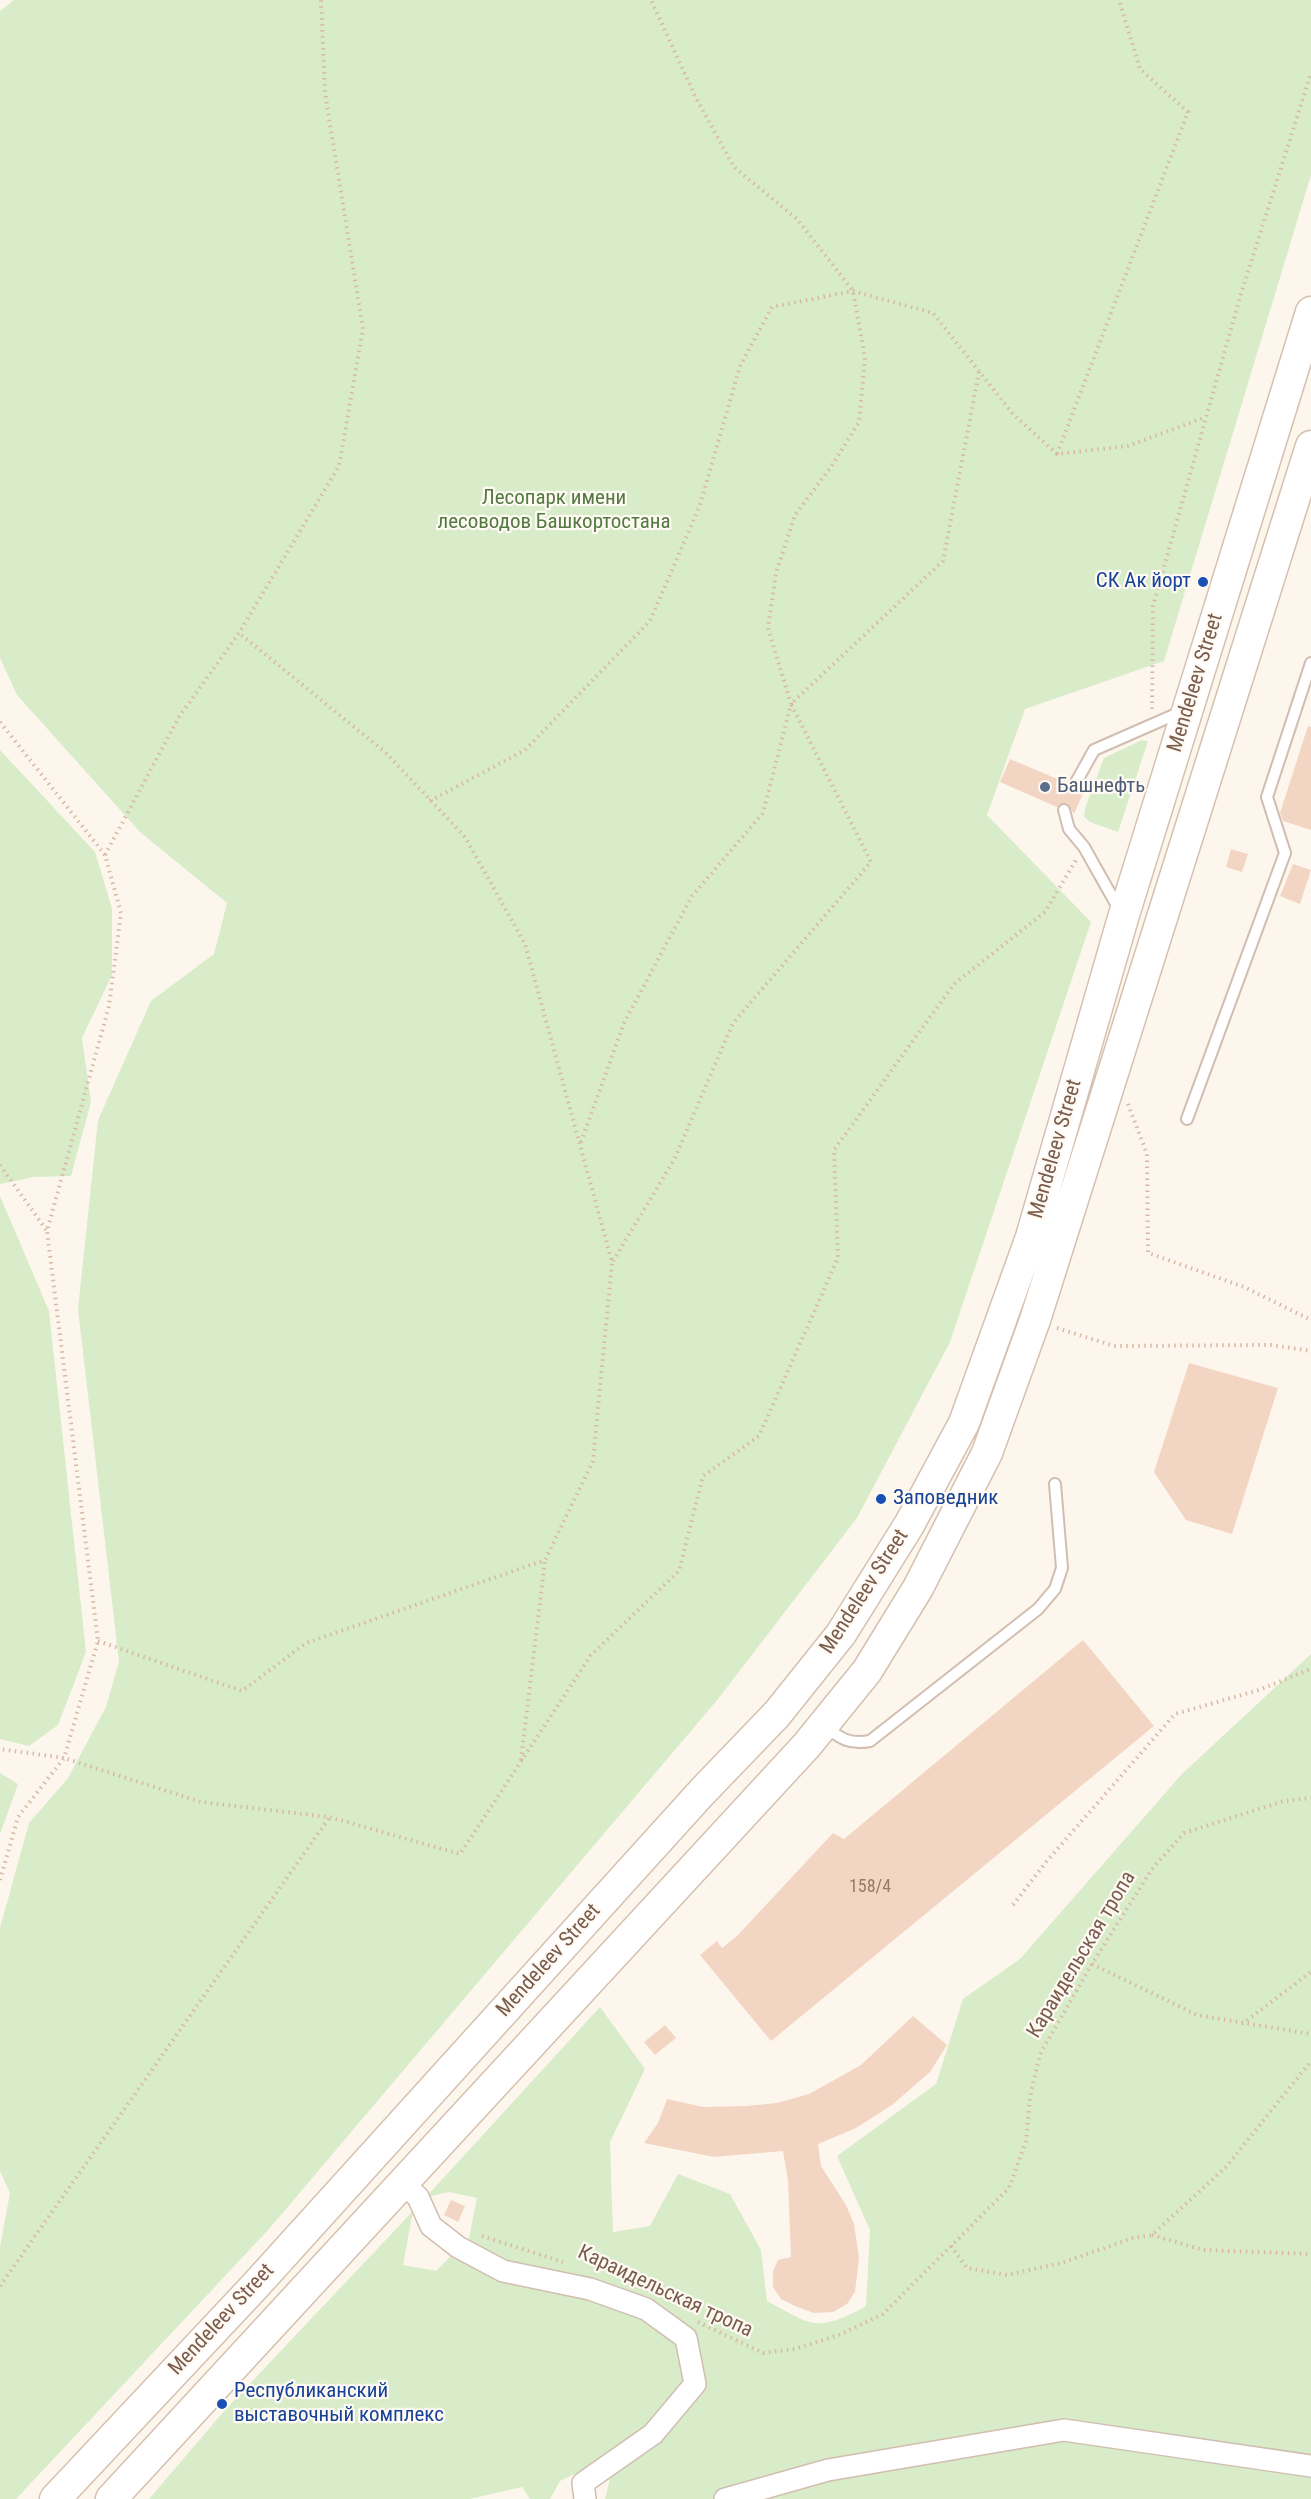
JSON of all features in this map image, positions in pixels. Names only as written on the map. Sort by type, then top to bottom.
[{"type":"main road","name":"Mendeleev Street","points":[[55,2499],[255,2286],[686,1810],[777,1714],[841,1634],[909,1525],[964,1423],[1031,1237],[1123,918],[1311,312]]},
{"type":"main road","name":"Mendeleev Street","points":[[111,2499],[823,1725],[867,1671],[918,1588],[987,1453],[1035,1320],[1311,446]]},
{"type":"street","points":[[403,2184],[418,2197],[431,2226],[458,2247],[503,2271],[590,2289],[646,2309],[686,2338],[695,2384],[653,2434],[583,2483],[585,2499]]},
{"type":"street","points":[[725,2499],[828,2470],[1064,2430],[1311,2466]]},
{"type":"lane","points":[[1187,1119],[1285,853],[1267,797],[1311,663]]},
{"type":"lane","points":[[1074,786],[1094,750],[1188,708]]},
{"type":"lane","points":[[1064,810],[1069,829],[1084,847],[1123,918]]},
{"type":"lane","points":[[823,1725],[839,1737],[855,1744],[870,1741],[1038,1609],[1055,1589],[1062,1568],[1055,1484]]},
{"type":"path","points":[[105,855],[179,717],[239,633],[339,466],[363,329],[325,93],[321,0]]},
{"type":"path","points":[[612,1262],[674,1161],[733,1023],[871,862],[792,704],[768,628],[776,573],[795,515],[831,467],[859,422],[865,358],[854,291],[797,219],[734,167],[696,98],[651,0]]},
{"type":"path","points":[[1057,454],[1188,112],[1140,69],[1119,0]]},
{"type":"path","points":[[1152,724],[1153,606],[1240,297],[1311,73]]},
{"type":"path","points":[[430,801],[525,750],[651,621],[700,505],[740,366],[772,307],[854,291],[933,313],[1013,414],[1057,454],[1128,446],[1206,417]]},
{"type":"path","points":[[581,1143],[624,1023],[692,896],[764,813],[792,704],[943,561],[979,371]]},
{"type":"path","points":[[239,633],[386,753],[465,837],[525,944],[612,1262],[593,1461],[545,1560],[521,1761]]},
{"type":"path","points":[[0,722],[105,855],[121,913],[109,1006],[47,1231],[98,1641],[64,1758],[18,1817],[0,1880]]},
{"type":"path","points":[[0,1749],[64,1758],[201,1802],[329,1817],[460,1854],[591,1655],[679,1571],[703,1476],[759,1437],[838,1258],[834,1150],[954,984],[1045,912],[1084,847]]},
{"type":"path","points":[[1124,1094],[1147,1154],[1148,1253],[1244,1287],[1311,1320]]},
{"type":"path","points":[[0,1165],[47,1231]]},
{"type":"path","points":[[1035,1320],[1114,1346],[1271,1345],[1311,1352]]},
{"type":"path","points":[[98,1641],[242,1691],[306,1643],[545,1560]]},
{"type":"path","points":[[1013,1905],[1046,1862],[1174,1714],[1259,1690],[1311,1669]]},
{"type":"path","name":"Караидельская тропа","points":[[692,2319],[763,2353],[795,2349],[839,2335],[883,2314],[1009,2188],[1026,2141],[1030,2097],[1040,2054],[1092,1964],[1152,1869],[1184,1833],[1284,1801],[1311,1798]]},
{"type":"path","points":[[0,2286],[329,1817]]},
{"type":"path","points":[[1092,1964],[1197,2015],[1311,2034]]},
{"type":"path","points":[[1242,2024],[1311,1972]]},
{"type":"path","points":[[1152,2235],[1226,2167],[1311,2061]]},
{"type":"path","name":"Караидельская тропа","points":[[476,2234],[572,2265]]},
{"type":"path","points":[[951,2246],[967,2268],[1007,2275],[1061,2263],[1133,2238],[1152,2235],[1203,2250],[1311,2254]]},
{"type":"green space","name":"Лесопарк имени лесоводов Башкортостана","points":[[14,0],[1311,0],[1311,175],[1164,661],[1025,709],[987,815],[1091,922],[950,1342],[857,1518],[718,1699],[269,2229],[16,2499],[0,2499],[0,2247],[10,2193],[0,2171],[0,1928],[29,1823],[68,1778],[106,1707],[119,1662],[78,1309],[98,1120],[151,1001],[214,954],[227,903],[140,832],[17,695],[0,658],[0,11]]},
{"type":"green space","points":[[1142,740],[1148,741],[1118,832],[1090,822],[1084,817],[1085,808],[1104,758]]},
{"type":"green space","points":[[0,750],[95,852],[112,908],[112,975],[82,1038],[91,1102],[71,1176],[34,1177],[0,1184]]},
{"type":"green space","points":[[0,1196],[49,1311],[86,1652],[58,1725],[29,1746],[0,1739]]},
{"type":"green space","points":[[1311,1654],[1311,2499],[605,2499],[611,2475],[597,2463],[560,2481],[550,2499],[530,2499],[522,2487],[470,2499],[149,2499],[225,2410],[413,2211],[403,2265],[436,2271],[469,2238],[477,2198],[449,2192],[426,2197],[600,2007],[645,2069],[610,2142],[613,2232],[650,2226],[678,2174],[730,2194],[761,2250],[767,2301],[795,2316],[815,2323],[836,2320],[866,2306],[870,2230],[837,2156],[936,2084],[963,1999],[1020,1959],[1182,1774]]},
{"type":"green space","points":[[0,1773],[18,1784],[0,1834]]},
{"type":"building","points":[[1308,726],[1311,727],[1311,830],[1283,821],[1280,813]]},
{"type":"building","points":[[1010,759],[1067,783],[1067,789],[1071,793],[1077,793],[1081,789],[1084,791],[1074,814],[1067,803],[1057,807],[1000,782]]},
{"type":"building","points":[[1231,849],[1248,854],[1242,872],[1226,867]]},
{"type":"building","points":[[1293,864],[1311,870],[1300,904],[1280,896]]},
{"type":"building","points":[[1189,1363],[1278,1388],[1232,1534],[1186,1520],[1154,1472]]},
{"type":"building","points":[[1083,1640],[1154,1726],[771,2041],[700,1955],[717,1941],[722,1948],[737,1936],[833,1833],[844,1839]]},
{"type":"building","points":[[913,2016],[947,2045],[930,2072],[892,2105],[856,2128],[818,2144],[821,2166],[846,2205],[854,2224],[859,2258],[855,2292],[847,2304],[833,2312],[814,2313],[795,2306],[781,2299],[773,2287],[773,2271],[778,2260],[791,2257],[788,2181],[783,2151],[714,2157],[644,2143],[658,2123],[667,2099],[703,2107],[747,2106],[777,2103],[809,2094],[861,2065]]},
{"type":"building","points":[[665,2025],[676,2038],[655,2055],[644,2042]]},
{"type":"building","points":[[451,2200],[465,2206],[458,2222],[444,2215]]},
{"type":"place","name":"СК Ак йорт","points":[[1203,582]]},
{"type":"place","name":"Башнефть","points":[[1045,787]]},
{"type":"place","name":"Заповедник","points":[[881,1499]]},
{"type":"place","name":"Республиканский выставочный комплекс","points":[[222,2404]]}]
